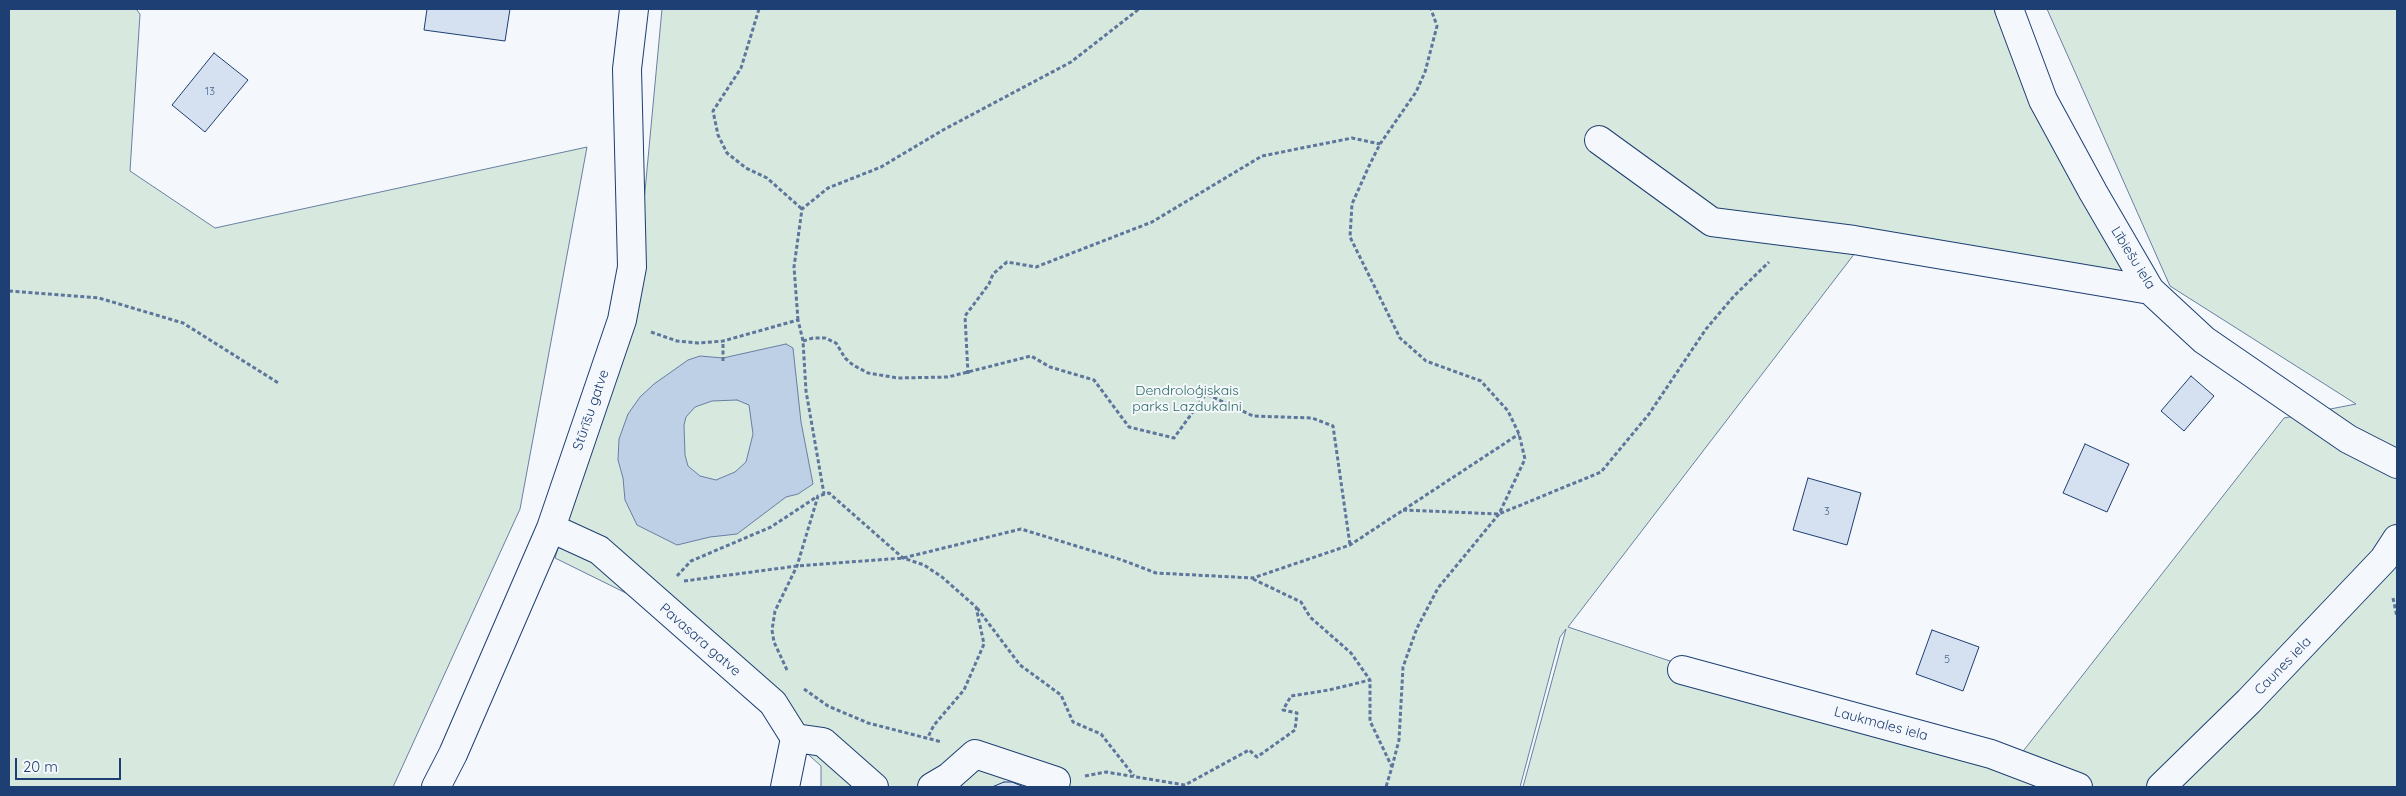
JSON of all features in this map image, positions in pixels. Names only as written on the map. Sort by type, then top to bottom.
[{"type":"street","name":"Stūrīšu gatve","points":[[436,787],[453,754],[551,528],[622,320],[632,267],[627,69],[634,9]]},
{"type":"street","name":"Lībiešu iela","points":[[2008,9],[2043,100],[2093,192],[2150,290],[2204,340],[2348,439],[2397,464]]},
{"type":"street","points":[[1599,140],[1712,222],[1854,240],[2150,290]]},
{"type":"street","name":"Pavasara gatve","points":[[551,528],[599,550],[773,703],[795,738]]},
{"type":"street","name":"Caunes iela","points":[[2161,787],[2249,701],[2384,559],[2397,539]]},
{"type":"street","name":"Laukmales iela","points":[[1682,670],[1990,754],[2078,787]]},
{"type":"street","points":[[785,787],[795,738],[823,742],[874,787]]},
{"type":"street","points":[[932,787],[949,777],[975,754],[1056,781]]},
{"type":"path","points":[[759,9],[741,68],[713,111],[718,135],[728,153],[746,168],[766,178],[802,209]]},
{"type":"path","points":[[824,494],[806,391],[803,341],[798,320],[794,267],[802,209],[828,188],[881,167],[943,130],[1071,62],[1139,9]]},
{"type":"path","points":[[1386,787],[1399,740],[1403,667],[1417,628],[1438,588],[1499,514],[1525,459],[1519,434],[1508,411],[1481,381],[1426,361],[1400,338],[1350,237],[1352,204],[1380,144],[1407,106],[1425,72],[1437,26],[1431,9]]},
{"type":"path","points":[[968,374],[965,316],[989,284],[993,274],[1007,262],[1036,267],[1152,222],[1262,156],[1352,138],[1380,144]]},
{"type":"path","points":[[1402,510],[1499,514],[1601,472],[1649,414],[1706,330],[1734,296],[1772,259]]},
{"type":"path","points":[[9,291],[99,298],[183,323],[280,384]]},
{"type":"path","points":[[622,320],[677,341],[698,343],[723,341],[798,320]]},
{"type":"path","points":[[803,341],[813,338],[825,338],[836,343],[844,358],[868,373],[898,378],[948,378],[1031,356],[1050,367],[1094,380],[1129,427],[1174,438],[1206,394],[1253,416],[1312,418],[1333,426],[1350,545]]},
{"type":"path","points":[[722,361],[723,341]]},
{"type":"path","points":[[680,582],[797,566],[903,558],[1021,529],[1156,572],[1253,578],[1350,545],[1519,434]]},
{"type":"path","points":[[632,580],[671,583],[691,561],[771,527],[818,496],[829,493],[903,558],[924,565],[936,573],[976,607],[1020,665],[1061,695],[1074,722],[1101,734],[1135,776]]},
{"type":"path","points":[[790,676],[774,642],[772,630],[775,611],[797,566],[818,496]]},
{"type":"path","points":[[1253,578],[1301,602],[1310,616],[1351,653],[1370,680],[1370,721],[1392,767]]},
{"type":"path","points":[[928,737],[934,725],[964,690],[984,644],[976,607]]},
{"type":"path","points":[[1106,772],[1185,786],[1249,750],[1257,757],[1294,730],[1297,713],[1283,710],[1291,696],[1329,690],[1370,680]]},
{"type":"path","points":[[801,686],[828,706],[868,723],[928,737],[975,754]]},
{"type":"green space","points":[[9,9],[136,9],[140,14],[130,171],[215,228],[587,147],[520,509],[393,787],[9,787]]},
{"type":"green space","name":"Dendroloģiskais parks Lazdukalni","points":[[662,9],[1997,9],[2136,299],[1855,253],[1568,627],[2006,773],[2284,418],[2356,404],[2170,286],[2047,9],[2397,9],[2397,787],[1523,787],[1566,629],[1560,637],[1520,787],[821,787],[821,766],[634,597],[555,558],[635,298]]},
{"type":"water","points":[[786,344],[793,348],[801,422],[813,484],[798,494],[786,497],[737,534],[710,537],[677,545],[637,525],[625,500],[623,478],[618,460],[619,439],[628,414],[640,397],[654,384],[688,360],[700,356],[723,358]],"holes":[[[737,400],[749,405],[753,434],[746,462],[735,472],[716,480],[700,476],[688,466],[685,455],[684,425],[686,417],[695,407],[712,401]]]},
{"type":"building","points":[[427,9],[510,9],[505,41],[424,30]]},
{"type":"building","points":[[214,53],[248,80],[205,132],[172,105]]},
{"type":"building","points":[[2191,376],[2214,396],[2184,431],[2161,411]]},
{"type":"building","points":[[2085,444],[2129,464],[2107,512],[2063,493]]},
{"type":"building","points":[[1808,478],[1861,493],[1847,545],[1793,530]]},
{"type":"building","points":[[1932,630],[1979,647],[1963,691],[1916,674]]},
{"type":"building","points":[[1004,782],[1012,782],[1024,787],[992,787]]}]
